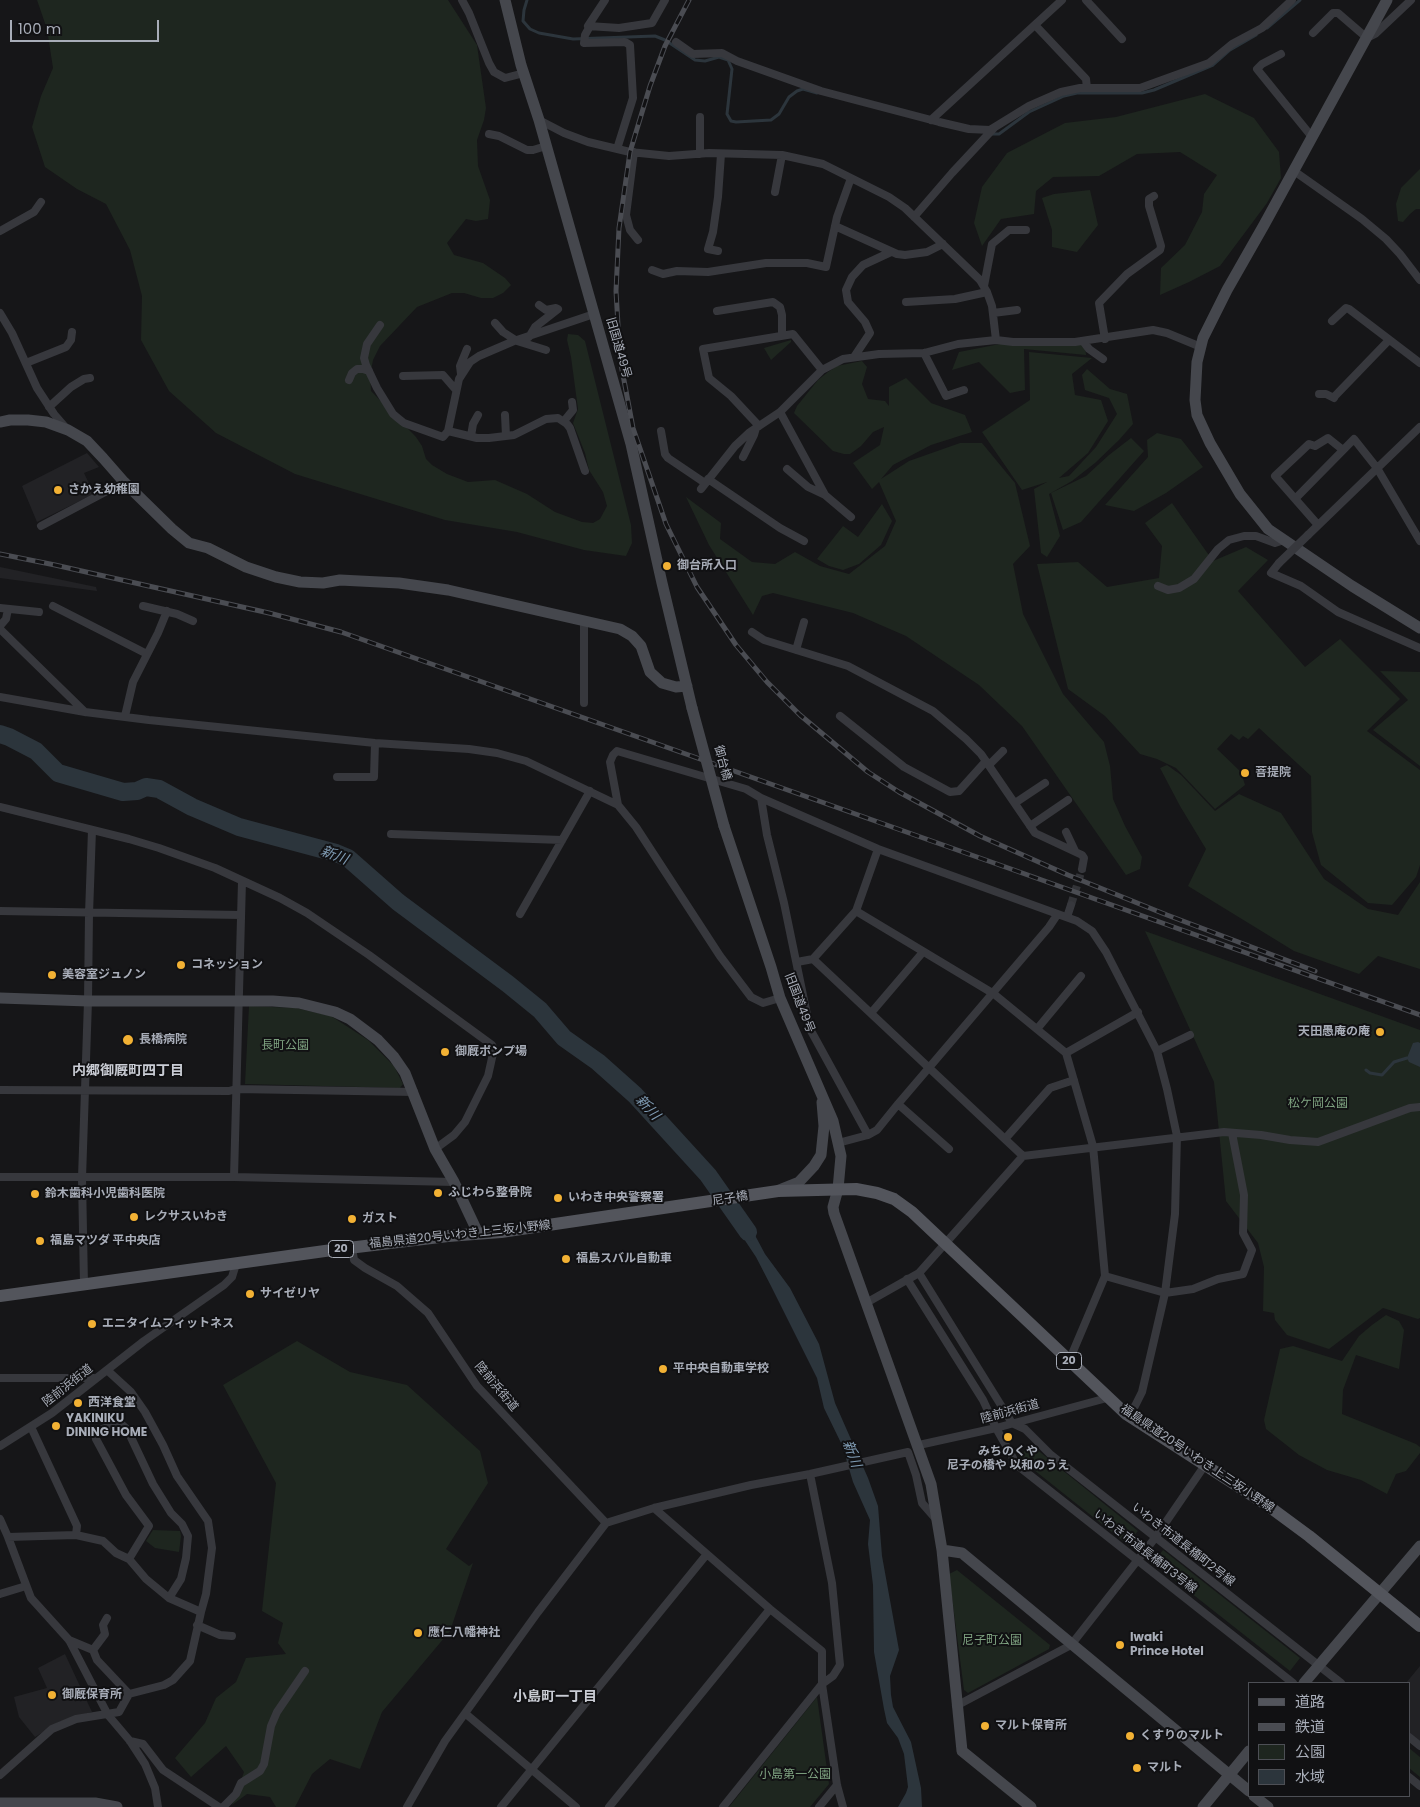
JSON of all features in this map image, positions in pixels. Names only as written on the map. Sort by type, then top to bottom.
[{"type":"main road","name":"20","points":[[778,1191],[838,1189]]},
{"type":"main road","name":"福島県道20号いわき上三坂小野線","points":[[838,1189],[856,1189],[877,1193],[894,1200],[912,1212],[945,1241],[1107,1398],[1126,1414],[1267,1505],[1380,1592],[1420,1626]]},
{"type":"main road","name":"尼子橋","points":[[683,1206],[778,1191]]},
{"type":"main road","name":"福島県道20号いわき上三坂小野線","points":[[0,1296],[352,1247],[501,1232],[683,1206]]},
{"type":"street","points":[[462,0],[469,13],[488,63],[494,72],[505,78],[524,73]]},
{"type":"street","name":"旧国道49号","points":[[505,0],[524,73],[631,444],[692,708]]},
{"type":"street","points":[[605,0],[588,26],[590,26],[585,39],[625,42],[630,45],[633,98],[617,149]]},
{"type":"street","points":[[590,26],[619,28],[652,23],[665,0]]},
{"type":"street","points":[[931,120],[1062,0]]},
{"type":"street","points":[[1086,0],[1122,39]]},
{"type":"street","points":[[914,217],[992,130],[1028,106],[1061,92],[1087,88],[1140,88],[1209,63],[1232,44],[1262,28],[1292,0]]},
{"type":"street","points":[[1387,0],[1227,290],[1203,338],[1194,384],[1195,400],[1201,426],[1240,494],[1268,528],[1352,586],[1420,628]]},
{"type":"street","points":[[1367,38],[1375,34],[1411,0]]},
{"type":"street","points":[[1313,33],[1333,13],[1338,13],[1367,38]]},
{"type":"street","points":[[1035,25],[1086,79],[1087,88]]},
{"type":"street","points":[[676,42],[694,54],[722,52],[738,61],[821,91],[931,120],[969,128],[992,130]]},
{"type":"street","points":[[1281,54],[1262,64],[1257,69],[1312,137]]},
{"type":"street","points":[[700,117],[700,154]]},
{"type":"street","points":[[539,120],[564,133],[588,142],[634,152],[669,156],[700,154],[782,156],[823,164],[889,196],[914,217],[980,280],[992,306],[996,340]]},
{"type":"street","points":[[489,134],[500,136],[527,150],[546,146]]},
{"type":"street","points":[[634,152],[626,214],[630,230],[638,240]]},
{"type":"street","points":[[718,251],[708,249],[717,206],[720,154]]},
{"type":"street","points":[[775,192],[782,156]]},
{"type":"street","points":[[1294,171],[1362,219],[1386,239],[1420,280]]},
{"type":"street","points":[[652,270],[663,274],[676,271],[708,272],[766,262],[807,263],[826,267],[835,226],[851,178]]},
{"type":"street","points":[[1105,338],[1099,303],[1127,274],[1160,250],[1161,246],[1149,206],[1149,199],[1154,196]]},
{"type":"street","points":[[0,231],[34,212],[42,202]]},
{"type":"street","points":[[835,226],[891,252],[905,256],[927,252],[943,244]]},
{"type":"street","points":[[985,289],[992,244],[1009,230],[1026,230]]},
{"type":"street","points":[[854,357],[870,333],[866,322],[848,302],[846,290],[852,277],[863,265],[891,252]]},
{"type":"street","points":[[906,302],[955,299],[985,289]]},
{"type":"street","points":[[717,311],[772,302],[780,307],[782,336]]},
{"type":"street","points":[[529,337],[535,327],[558,309],[546,310],[539,305]]},
{"type":"street","points":[[1332,321],[1346,308],[1349,309],[1420,363]]},
{"type":"street","points":[[993,313],[1017,310]]},
{"type":"street","points":[[0,313],[12,333],[37,388],[49,407],[68,430]]},
{"type":"street","points":[[380,325],[367,344],[364,358],[369,371],[393,414],[404,422],[443,437],[448,431],[461,374],[470,362],[479,356],[517,340],[594,314]]},
{"type":"street","points":[[495,323],[503,332],[517,340],[546,350]]},
{"type":"street","points":[[704,484],[735,446],[780,412],[822,370],[843,359],[878,354],[924,353],[958,344],[996,340],[1013,342],[1083,341],[1153,330],[1167,333],[1201,347]]},
{"type":"street","points":[[26,363],[66,347],[71,340],[72,332]]},
{"type":"street","points":[[758,427],[731,396],[708,378],[703,350],[793,334],[822,370]]},
{"type":"street","points":[[1319,394],[1326,394],[1334,398],[1389,340]]},
{"type":"street","points":[[1083,341],[1089,349],[1103,358]]},
{"type":"street","points":[[461,374],[460,366],[467,349]]},
{"type":"street","points":[[924,353],[946,396],[964,390]]},
{"type":"street","points":[[349,380],[352,373],[357,369],[369,371]]},
{"type":"street","points":[[403,376],[443,375],[456,390]]},
{"type":"street","points":[[49,407],[70,387],[90,378]]},
{"type":"street","points":[[564,421],[573,410],[572,402]]},
{"type":"street","points":[[780,412],[825,495]]},
{"type":"street","points":[[471,436],[473,424],[478,415]]},
{"type":"street","points":[[505,415],[506,436]]},
{"type":"street","points":[[448,431],[489,438],[514,435],[553,417],[564,421],[570,428],[585,470]]},
{"type":"street","points":[[0,422],[28,420],[46,422],[68,430],[87,441],[124,482],[189,543],[208,548],[246,567],[276,577],[300,582],[323,583],[340,580],[399,583],[448,590],[620,630],[632,636],[641,646],[650,672],[662,683],[676,687],[687,686]]},
{"type":"street","points":[[743,456],[758,427]]},
{"type":"street","points":[[1420,427],[1279,563],[1271,573],[1301,586],[1338,612],[1420,648]]},
{"type":"street","points":[[661,431],[665,454],[668,458],[704,484],[804,541]]},
{"type":"street","points":[[1318,526],[1275,476],[1309,444],[1316,446],[1328,438],[1343,450]]},
{"type":"street","points":[[1295,499],[1354,439],[1377,468],[1420,541]]},
{"type":"street","points":[[787,469],[808,487],[825,495],[851,517]]},
{"type":"street","points":[[41,526],[124,482]]},
{"type":"street","points":[[1158,586],[1168,590],[1178,588],[1194,579],[1218,549],[1229,540],[1244,536],[1256,536],[1274,543],[1284,540]]},
{"type":"street","points":[[53,606],[147,654]]},
{"type":"street","points":[[144,606],[167,611],[193,621]]},
{"type":"street","points":[[39,612],[4,608],[6,619],[0,628],[85,712]]},
{"type":"street","points":[[125,716],[133,682],[167,611]]},
{"type":"street","points":[[584,621],[584,703]]},
{"type":"street","points":[[796,650],[804,622]]},
{"type":"street","points":[[752,632],[764,640],[848,666],[921,704],[944,719],[966,739],[987,763],[1035,833],[1075,850],[1084,858],[1082,869]]},
{"type":"street","points":[[0,698],[85,712],[375,743],[469,749],[497,753],[526,761],[618,805],[636,827],[730,971],[751,998],[763,1003],[780,998]]},
{"type":"street","name":"御台橋","points":[[692,708],[724,826]]},
{"type":"street","points":[[840,716],[904,767],[950,792],[956,793],[959,791],[987,763],[1003,751]]},
{"type":"street","points":[[338,776],[374,778],[375,743]]},
{"type":"street","points":[[618,805],[610,762],[617,751],[746,789],[761,798],[878,849],[1078,921],[1092,931],[1106,952],[1158,1051],[1177,1136],[1175,1214],[1165,1293],[1142,1392],[1135,1406],[1126,1414]]},
{"type":"street","points":[[1015,803],[1045,783]]},
{"type":"street","points":[[520,914],[590,791]]},
{"type":"street","points":[[761,798],[767,835],[797,962],[810,1029],[868,1135]]},
{"type":"street","points":[[1030,826],[1068,800]]},
{"type":"street","points":[[0,807],[129,839],[177,854],[215,868],[280,898],[307,913],[420,990],[492,1045],[494,1049],[488,1076],[465,1122],[454,1135],[435,1149]]},
{"type":"street","name":"旧国道49号","points":[[724,826],[780,998],[833,1121],[841,1156],[838,1189],[833,1207],[834,1213],[887,1365],[919,1445],[931,1484],[942,1550],[956,1706],[962,1751],[1031,1807]]},
{"type":"street","points":[[84,1285],[82,1178],[88,1000],[88,914],[92,830]]},
{"type":"street","points":[[1066,832],[1075,850]]},
{"type":"street","points":[[391,834],[562,840]]},
{"type":"street","points":[[797,962],[813,959],[856,912],[878,849]]},
{"type":"street","points":[[234,1177],[242,882]]},
{"type":"street","points":[[1067,917],[1071,905]]},
{"type":"street","points":[[0,912],[241,915]]},
{"type":"street","points":[[856,912],[994,994],[1066,1053],[1093,1146],[1105,1276],[1069,1361]]},
{"type":"street","points":[[838,1143],[868,1135],[877,1130],[994,994],[1049,928],[1057,915]]},
{"type":"street","points":[[871,1013],[923,952]]},
{"type":"street","points":[[813,959],[1023,1156]]},
{"type":"street","points":[[1037,1029],[1081,976]]},
{"type":"street","points":[[0,998],[238,1000],[299,1003],[335,1012],[364,1029],[388,1050],[405,1073],[435,1149],[454,1182],[478,1233]]},
{"type":"street","points":[[1066,1053],[1138,1012]]},
{"type":"street","points":[[1158,1051],[1190,1035]]},
{"type":"street","points":[[1005,1139],[1050,1088],[1074,1080]]},
{"type":"street","points":[[0,1090],[228,1091],[236,1089],[414,1092]]},
{"type":"street","points":[[778,1191],[799,1182],[814,1166],[821,1155],[824,1126],[822,1096]]},
{"type":"street","points":[[898,1104],[949,1149]]},
{"type":"street","points":[[866,1302],[919,1272],[1023,1156],[1093,1146],[1224,1132],[1318,1142],[1410,1108],[1420,1107]]},
{"type":"street","points":[[1105,1276],[1165,1293],[1193,1289],[1218,1279],[1243,1274],[1252,1250],[1243,1233],[1244,1195],[1232,1133]]},
{"type":"street","points":[[0,1177],[234,1177],[454,1182]]},
{"type":"street","name":"陸前浜街道","points":[[352,1247],[354,1260],[397,1286],[428,1313],[478,1386],[606,1523]]},
{"type":"street","name":"陸前浜街道","points":[[0,1446],[52,1412],[144,1341],[224,1285],[232,1277],[236,1264]]},
{"type":"street","points":[[919,1272],[1012,1422]]},
{"type":"street","name":"いわき市道長橋町3号線","points":[[907,1279],[983,1400],[1017,1465],[1292,1682]]},
{"type":"street","points":[[0,1775],[52,1729],[76,1719],[119,1712],[129,1694],[164,1685],[181,1672],[190,1661],[197,1625],[206,1594],[212,1548],[208,1521],[177,1476],[164,1445],[145,1412],[131,1392],[107,1370]]},
{"type":"street","points":[[0,1378],[94,1378]]},
{"type":"street","name":"陸前浜街道","points":[[919,1445],[996,1428],[1012,1422],[1107,1398]]},
{"type":"street","name":"いわき市道長橋町2号線","points":[[1012,1422],[1025,1429],[1052,1456],[1340,1682]]},
{"type":"street","points":[[129,1559],[149,1526],[126,1495],[96,1439],[96,1433],[102,1429],[120,1423],[127,1429],[153,1484],[171,1513],[182,1524],[188,1536],[186,1558],[181,1579],[169,1598]]},
{"type":"street","points":[[31,1427],[76,1526],[76,1535]]},
{"type":"street","points":[[407,1807],[445,1741],[538,1612],[606,1523],[654,1508],[751,1485],[908,1452],[916,1475],[922,1503],[937,1519]]},
{"type":"street","points":[[956,1706],[1071,1645],[1155,1538],[1205,1465]]},
{"type":"street","points":[[723,1807],[822,1684],[833,1676],[840,1665],[832,1583],[810,1474]]},
{"type":"street","points":[[654,1508],[770,1609],[822,1651],[822,1684],[837,1785],[843,1807]]},
{"type":"street","points":[[0,1519],[31,1598],[69,1640],[108,1715],[130,1741],[145,1764],[155,1788],[158,1807]]},
{"type":"street","points":[[8,1537],[76,1535],[103,1541],[116,1553],[129,1559],[146,1579],[169,1598],[201,1612]]},
{"type":"street","points":[[1305,1682],[1420,1546]]},
{"type":"street","points":[[942,1550],[962,1553],[1248,1790]]},
{"type":"street","points":[[501,1807],[707,1554]]},
{"type":"street","points":[[0,1594],[26,1586]]},
{"type":"street","points":[[608,1807],[770,1609]]},
{"type":"street","points":[[93,1650],[105,1634],[104,1625],[107,1618]]},
{"type":"street","points":[[197,1625],[220,1635],[232,1636]]},
{"type":"street","points":[[69,1640],[93,1650],[97,1660],[129,1694]]},
{"type":"street","points":[[223,1807],[236,1794],[241,1783],[260,1771],[264,1764],[277,1712],[305,1671]]},
{"type":"street","points":[[466,1714],[576,1807]]},
{"type":"street","points":[[130,1741],[143,1744],[163,1770],[219,1807]]},
{"type":"street","points":[[1203,1807],[1248,1752]]},
{"type":"street","points":[[1410,1777],[1420,1786]]},
{"type":"street","points":[[819,1807],[837,1785]]},
{"type":"street","points":[[1255,1797],[1268,1807]]},
{"type":"street","points":[[0,1803],[95,1804],[116,1807]]},
{"type":"shaded area","name":"さかえ幼稚園","points":[[87,453],[99,467],[84,473],[94,494],[37,522],[22,486]]},
{"type":"shaded area","points":[[0,567],[96,587],[97,591],[0,578]]},
{"type":"shaded area","name":"御厩保育所","points":[[65,1654],[92,1712],[59,1722],[35,1737],[19,1717],[14,1697],[47,1688],[38,1668]]},
{"type":"shaded area","points":[[1420,1666],[1420,1742],[1410,1734],[1410,1682],[1407,1682]]},
{"type":"green space","points":[[37,0],[448,0],[477,45],[486,108],[477,140],[478,166],[490,200],[488,219],[476,221],[466,219],[447,243],[454,255],[483,263],[505,278],[511,285],[503,293],[493,298],[452,293],[417,307],[380,346],[373,360],[370,376],[371,391],[416,437],[422,446],[426,459],[447,474],[468,482],[495,480],[527,494],[555,512],[582,522],[593,523],[600,519],[607,506],[603,492],[589,470],[585,453],[573,423],[578,409],[567,340],[568,334],[578,335],[585,341],[631,525],[632,543],[626,556],[584,550],[517,532],[445,520],[295,474],[216,433],[169,391],[141,340],[142,296],[130,250],[106,204],[77,189],[45,167],[32,127],[41,96],[53,68],[47,29]]},
{"type":"green space","points":[[1205,94],[1254,118],[1279,152],[1281,178],[1267,203],[1220,266],[1160,295],[1161,268],[1185,245],[1202,212],[1204,194],[1217,175],[1180,152],[1137,154],[1099,176],[1053,177],[1036,191],[1034,214],[1001,219],[982,246],[974,223],[982,187],[1007,153],[1065,123],[1116,117]]},
{"type":"green space","points":[[1420,169],[1420,209],[1416,209],[1403,222],[1398,221],[1396,204],[1401,188]]},
{"type":"green space","points":[[1090,190],[1098,225],[1077,252],[1052,247],[1052,230],[1042,198],[1054,194]]},
{"type":"green space","points":[[791,340],[791,342],[771,360],[764,348]]},
{"type":"green space","points":[[1010,342],[1085,345],[1086,355],[1024,349],[1025,390],[1010,393],[979,362],[952,370],[959,352]]},
{"type":"green space","points":[[1029,352],[1092,358],[1072,374],[1075,395],[1101,400],[1108,421],[1088,453],[1059,478],[1069,476],[1096,447],[1117,414],[1109,398],[1085,390],[1082,375],[1087,369],[1110,389],[1127,394],[1133,424],[1095,463],[1072,481],[1049,494],[1060,536],[1047,557],[1041,553],[1034,489],[1047,482],[1022,490],[982,432],[1030,400]]},
{"type":"green space","points":[[862,361],[867,367],[862,384],[868,399],[885,401],[889,406],[889,387],[906,378],[931,403],[965,415],[972,432],[931,445],[893,465],[881,479],[909,461],[960,443],[982,443],[1015,483],[1030,546],[1013,564],[1023,614],[1063,694],[1104,742],[1110,766],[1113,799],[1142,857],[1140,869],[1126,875],[1022,726],[979,685],[906,636],[853,613],[773,593],[762,596],[753,615],[709,545],[686,497],[721,523],[720,539],[752,562],[775,564],[795,552],[820,566],[849,574],[885,546],[896,521],[879,482],[872,489],[853,463],[880,445],[884,427],[873,432],[861,446],[850,454],[844,454],[833,451],[794,413],[797,406],[818,380],[828,372],[837,366]]},
{"type":"green space","points":[[1157,433],[1181,439],[1203,467],[1166,493],[1134,511],[1105,505],[1148,457],[1147,440]]},
{"type":"green space","points":[[1131,438],[1144,451],[1081,522],[1063,530],[1051,493],[1086,476]]},
{"type":"green space","points":[[1172,503],[1213,561],[1246,547],[1268,560],[1238,591],[1305,667],[1340,639],[1400,699],[1367,731],[1420,770],[1420,865],[1416,877],[1392,905],[1368,903],[1321,865],[1312,832],[1311,776],[1259,728],[1248,739],[1243,736],[1239,740],[1231,734],[1217,749],[1241,772],[1245,785],[1215,809],[1176,768],[1157,759],[1140,754],[1105,716],[1068,689],[1037,564],[1078,562],[1107,587],[1159,578],[1162,546],[1145,523]]},
{"type":"green space","points":[[882,504],[892,521],[881,545],[859,564],[843,570],[829,566],[817,559],[843,526],[858,537]]},
{"type":"green space","points":[[1380,671],[1420,672],[1420,766],[1373,730],[1408,700]]},
{"type":"green space","points":[[1167,765],[1181,775],[1215,811],[1239,794],[1281,813],[1324,879],[1368,909],[1398,915],[1420,882],[1420,969],[1378,956],[1359,974],[1294,951],[1188,886],[1206,849],[1160,768]]},
{"type":"green space","name":"松ケ岡公園","points":[[1145,931],[1420,1030],[1420,1318],[1383,1308],[1329,1349],[1287,1335],[1275,1320],[1274,1313],[1263,1311],[1264,1267],[1258,1243],[1226,1201],[1214,1082]]},
{"type":"green space","name":"長町公園","points":[[249,1006],[296,1008],[331,1016],[368,1040],[394,1066],[403,1084],[400,1088],[245,1084]]},
{"type":"green space","points":[[1386,1315],[1399,1321],[1404,1330],[1399,1369],[1356,1355],[1343,1390],[1342,1414],[1420,1447],[1420,1453],[1406,1471],[1396,1474],[1387,1494],[1361,1480],[1327,1470],[1299,1455],[1266,1429],[1264,1420],[1280,1349],[1293,1346],[1342,1361],[1359,1336]]},
{"type":"green space","points":[[297,1341],[350,1372],[407,1385],[480,1451],[488,1483],[446,1549],[469,1566],[473,1563],[450,1631],[382,1712],[360,1769],[330,1759],[312,1774],[295,1807],[276,1807],[270,1797],[247,1794],[232,1805],[244,1772],[226,1746],[191,1777],[175,1758],[205,1723],[216,1698],[236,1682],[246,1658],[286,1654],[278,1643],[283,1623],[262,1611],[276,1483],[223,1385]]},
{"type":"green space","points":[[1030,1444],[1138,1531],[1127,1544],[1019,1458]]},
{"type":"green space","points":[[153,1530],[180,1531],[179,1552],[155,1548],[146,1541]]},
{"type":"green space","points":[[1163,1550],[1300,1658],[1290,1671],[1153,1563]]},
{"type":"green space","name":"尼子町公園","points":[[957,1570],[1050,1645],[1049,1649],[968,1693],[964,1690],[949,1574]]},
{"type":"green space","name":"小島第一公園","points":[[817,1697],[829,1784],[810,1807],[729,1807]]},
{"type":"green space","points":[[1410,1749],[1420,1757],[1420,1777],[1410,1769]]},
{"type":"water","points":[[1413,1043],[1420,1043],[1420,1067],[1409,1062],[1407,1058]]},
{"type":"water","points":[[745,1212],[749,1224],[765,1254],[790,1288],[819,1344],[835,1403],[868,1478],[878,1506],[882,1556],[899,1650],[890,1676],[891,1695],[893,1707],[911,1742],[921,1788],[922,1807],[898,1807],[908,1787],[904,1754],[898,1738],[887,1723],[874,1652],[873,1585],[868,1544],[870,1520],[853,1482],[842,1445],[824,1408],[817,1378],[756,1257],[728,1215]]},
{"type":"waterway","points":[[527,0],[523,21],[530,29],[539,33],[573,39],[655,36],[665,40],[695,60],[705,61],[719,57],[728,60],[732,69],[727,114],[731,121],[771,120],[779,114],[789,97],[797,91],[803,89],[817,93]]},
{"type":"waterway","points":[[1267,28],[1300,0]]},
{"type":"waterway","points":[[991,134],[999,134],[1029,112],[1064,96],[1077,93],[1142,93],[1154,90],[1213,65],[1230,50],[1256,35]]},
{"type":"waterway","name":"新川","points":[[0,734],[36,751],[58,773],[123,792],[137,791],[146,787],[159,789],[192,807],[239,827],[336,853],[348,858],[398,902],[540,1010],[564,1038],[598,1062],[635,1095],[708,1175],[748,1232]]},
{"type":"waterway","points":[[1366,1070],[1370,1073],[1382,1075],[1394,1062],[1407,1058]]},
{"type":"tunnel","points":[[1071,905],[1082,869]]},
{"type":"railway","points":[[689,0],[665,46],[650,86],[630,152],[619,228],[616,291],[620,359],[633,428],[666,524],[697,587],[736,645],[767,682],[800,715],[868,772],[899,792],[980,836],[1068,875],[1315,971]]},
{"type":"railway","points":[[0,554],[269,613],[341,632],[1420,1015]]},
{"type":"place","name":"さかえ幼稚園","points":[[58,490]]},
{"type":"place","name":"御台所入口","points":[[667,566]]},
{"type":"place","name":"菩提院","points":[[1245,773]]},
{"type":"place","name":"コネッション","points":[[181,965]]},
{"type":"place","name":"美容室ジュノン","points":[[52,975]]},
{"type":"place","name":"天田愚庵の庵","points":[[1380,1032]]},
{"type":"place","name":"長橋病院","points":[[128,1040]]},
{"type":"place","name":"御厩ポンプ場","points":[[445,1052]]},
{"type":"place","name":"ふじわら整骨院","points":[[438,1193]]},
{"type":"place","name":"鈴木歯科小児歯科医院","points":[[35,1194]]},
{"type":"place","name":"いわき中央警察署","points":[[558,1198]]},
{"type":"place","name":"レクサスいわき","points":[[134,1217]]},
{"type":"place","name":"ガスト","points":[[352,1219]]},
{"type":"place","name":"福島マツダ 平中央店","points":[[40,1241]]},
{"type":"place","name":"福島スバル自動車","points":[[566,1259]]},
{"type":"place","name":"サイゼリヤ","points":[[250,1294]]},
{"type":"place","name":"エニタイムフィットネス","points":[[92,1324]]},
{"type":"place","name":"平中央自動車学校","points":[[663,1369]]},
{"type":"place","name":"西洋食堂","points":[[78,1403]]},
{"type":"place","name":"YAKINIKU DINING HOME","points":[[56,1426]]},
{"type":"place","name":"みちのくや 尼子の橋や 以和のうえ","points":[[1008,1437]]},
{"type":"place","name":"應仁八幡神社","points":[[418,1633]]},
{"type":"place","name":"Iwaki Prince Hotel","points":[[1120,1645]]},
{"type":"place","name":"御厩保育所","points":[[52,1695]]},
{"type":"place","name":"マルト保育所","points":[[985,1726]]},
{"type":"place","name":"くすりのマルト","points":[[1130,1736]]},
{"type":"place","name":"マルト","points":[[1137,1768]]},
{"type":"district","name":"内郷御厩町四丁目","points":[[128,1071]]},
{"type":"district","name":"小島町一丁目","points":[[555,1697]]}]
